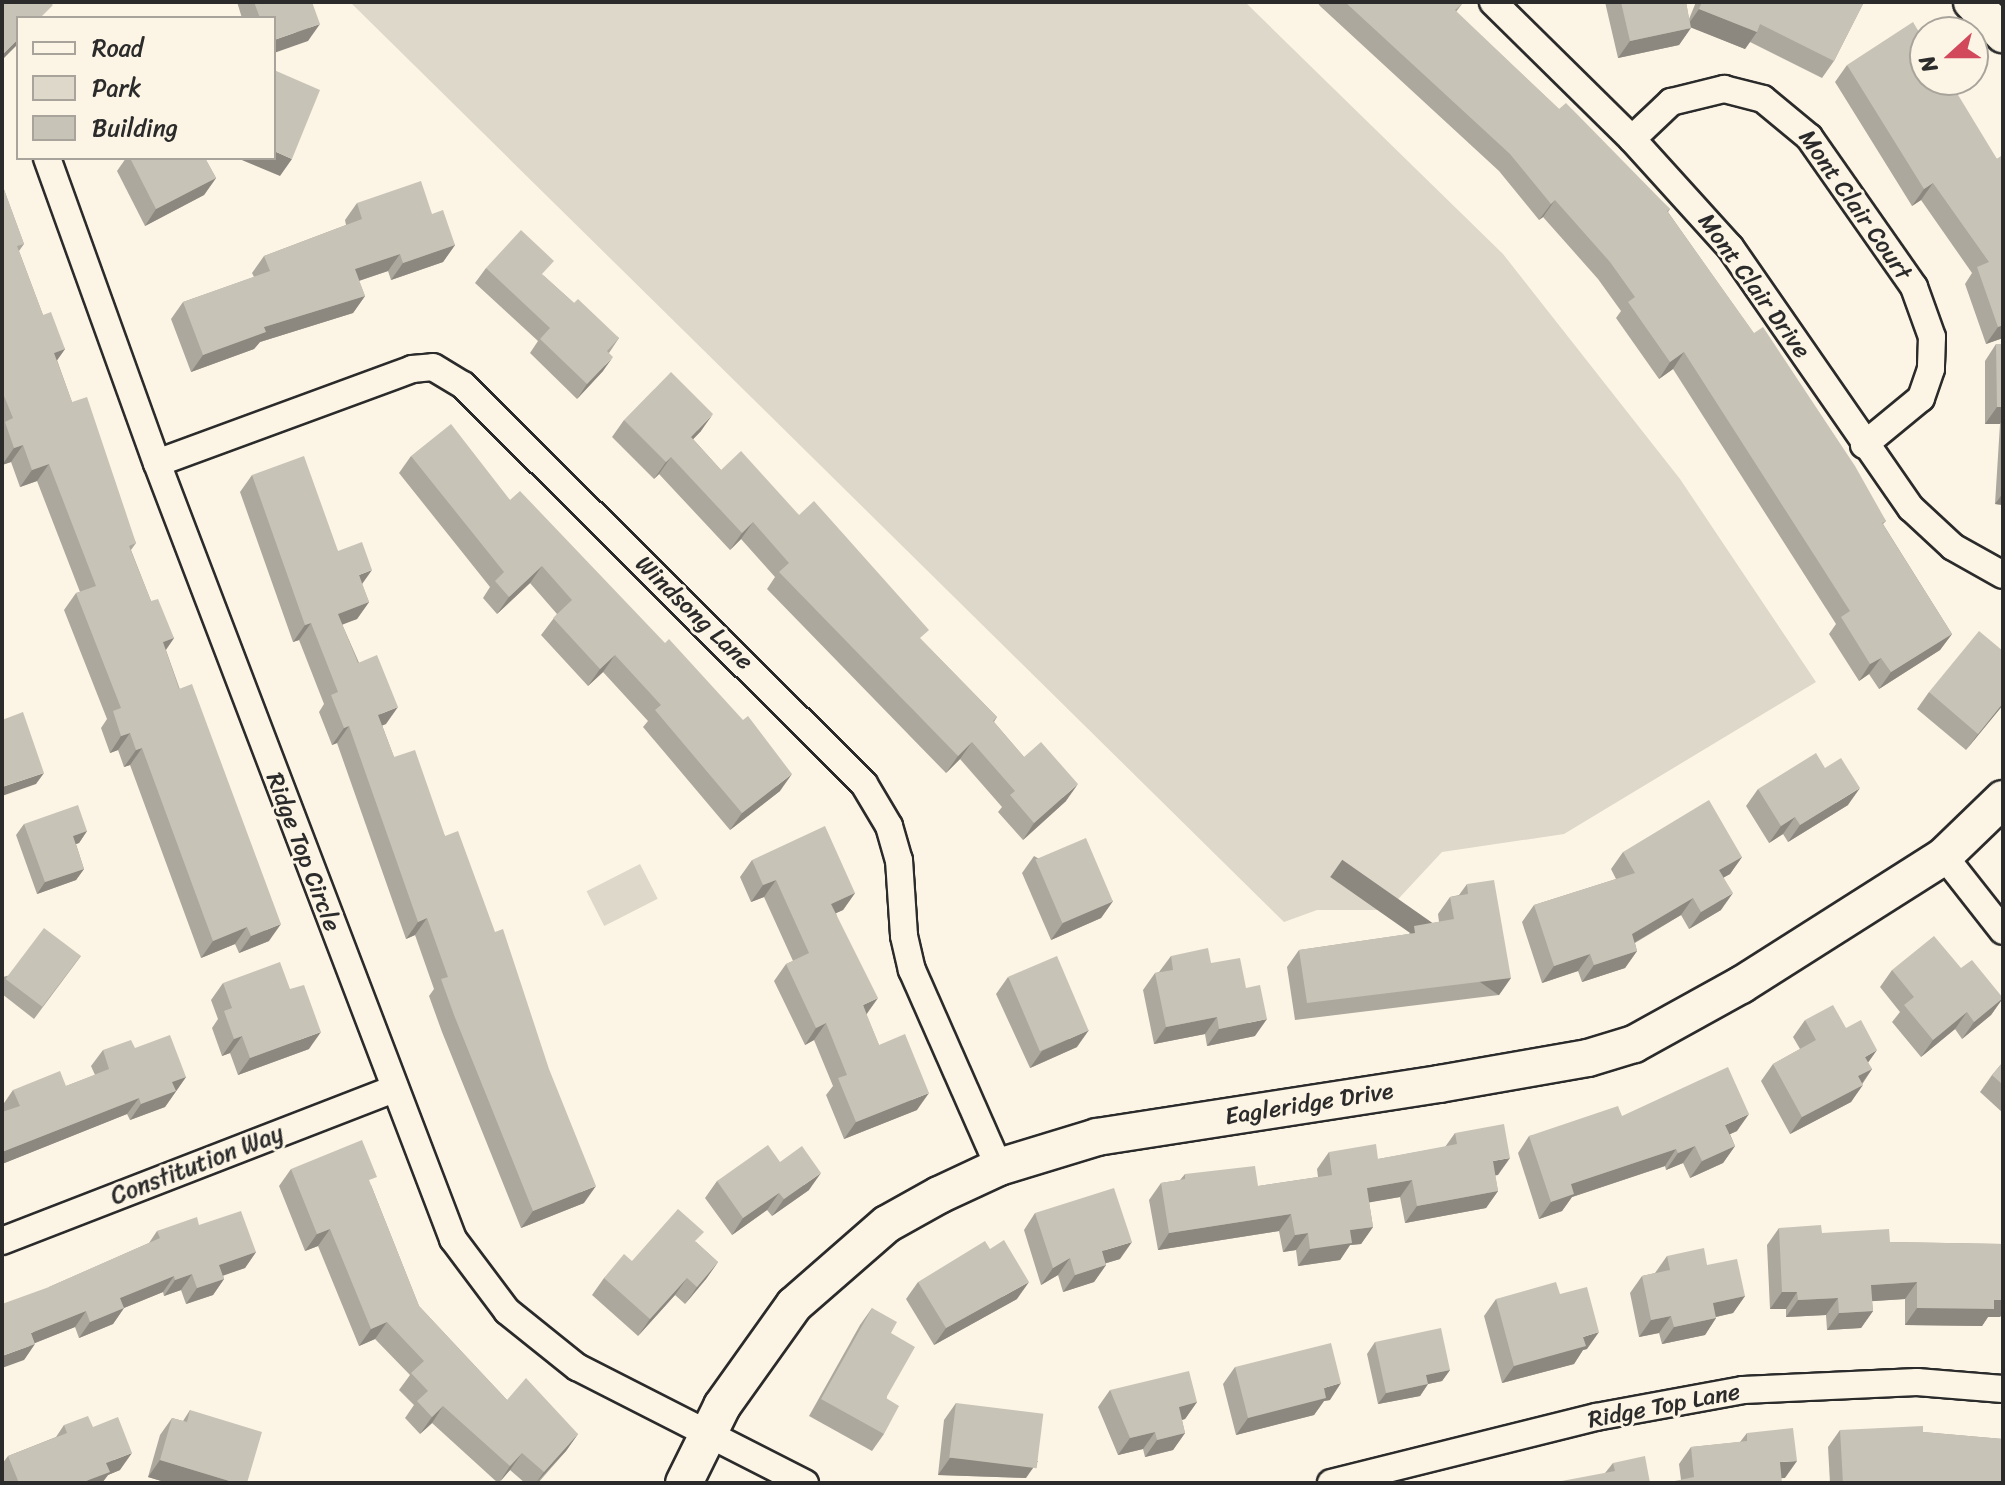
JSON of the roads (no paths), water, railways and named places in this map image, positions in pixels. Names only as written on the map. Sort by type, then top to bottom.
[{"type":"main road","points":[[1972,2],[2003,34]]},
{"type":"main road","name":"Eagleridge Drive","points":[[684,1483],[705,1436],[757,1352],[837,1263],[887,1224],[999,1167],[1097,1137],[1469,1079],[1588,1058],[1634,1044],[1741,985],[1944,856],[2003,799]]},
{"type":"street","name":"Mont Clair Drive","points":[[1493,2],[1632,139],[1730,247],[1864,445],[1926,524],[2003,575]]},
{"type":"street","name":"Mont Clair Court","points":[[1632,139],[1671,102],[1724,89],[1772,104],[1809,137],[1914,287],[1932,337],[1931,369],[1921,398],[1864,445]]},
{"type":"street","name":"Ridge Top Circle","points":[[48,160],[157,463],[392,1090],[453,1239],[507,1311],[577,1367],[705,1436]]},
{"type":"street","name":"Windsong Lane","points":[[157,463],[412,369],[433,367],[463,385],[864,784],[897,851],[912,970],[999,1167]]},
{"type":"street","points":[[1944,856],[2003,931]]},
{"type":"street","name":"Constitution Way","points":[[2,1241],[392,1090]]},
{"type":"street","name":"Ridge Top Lane","points":[[1331,1483],[1596,1417],[1743,1390],[1902,1382],[2003,1389]]},
{"type":"street","points":[[705,1436],[805,1483]]}]
